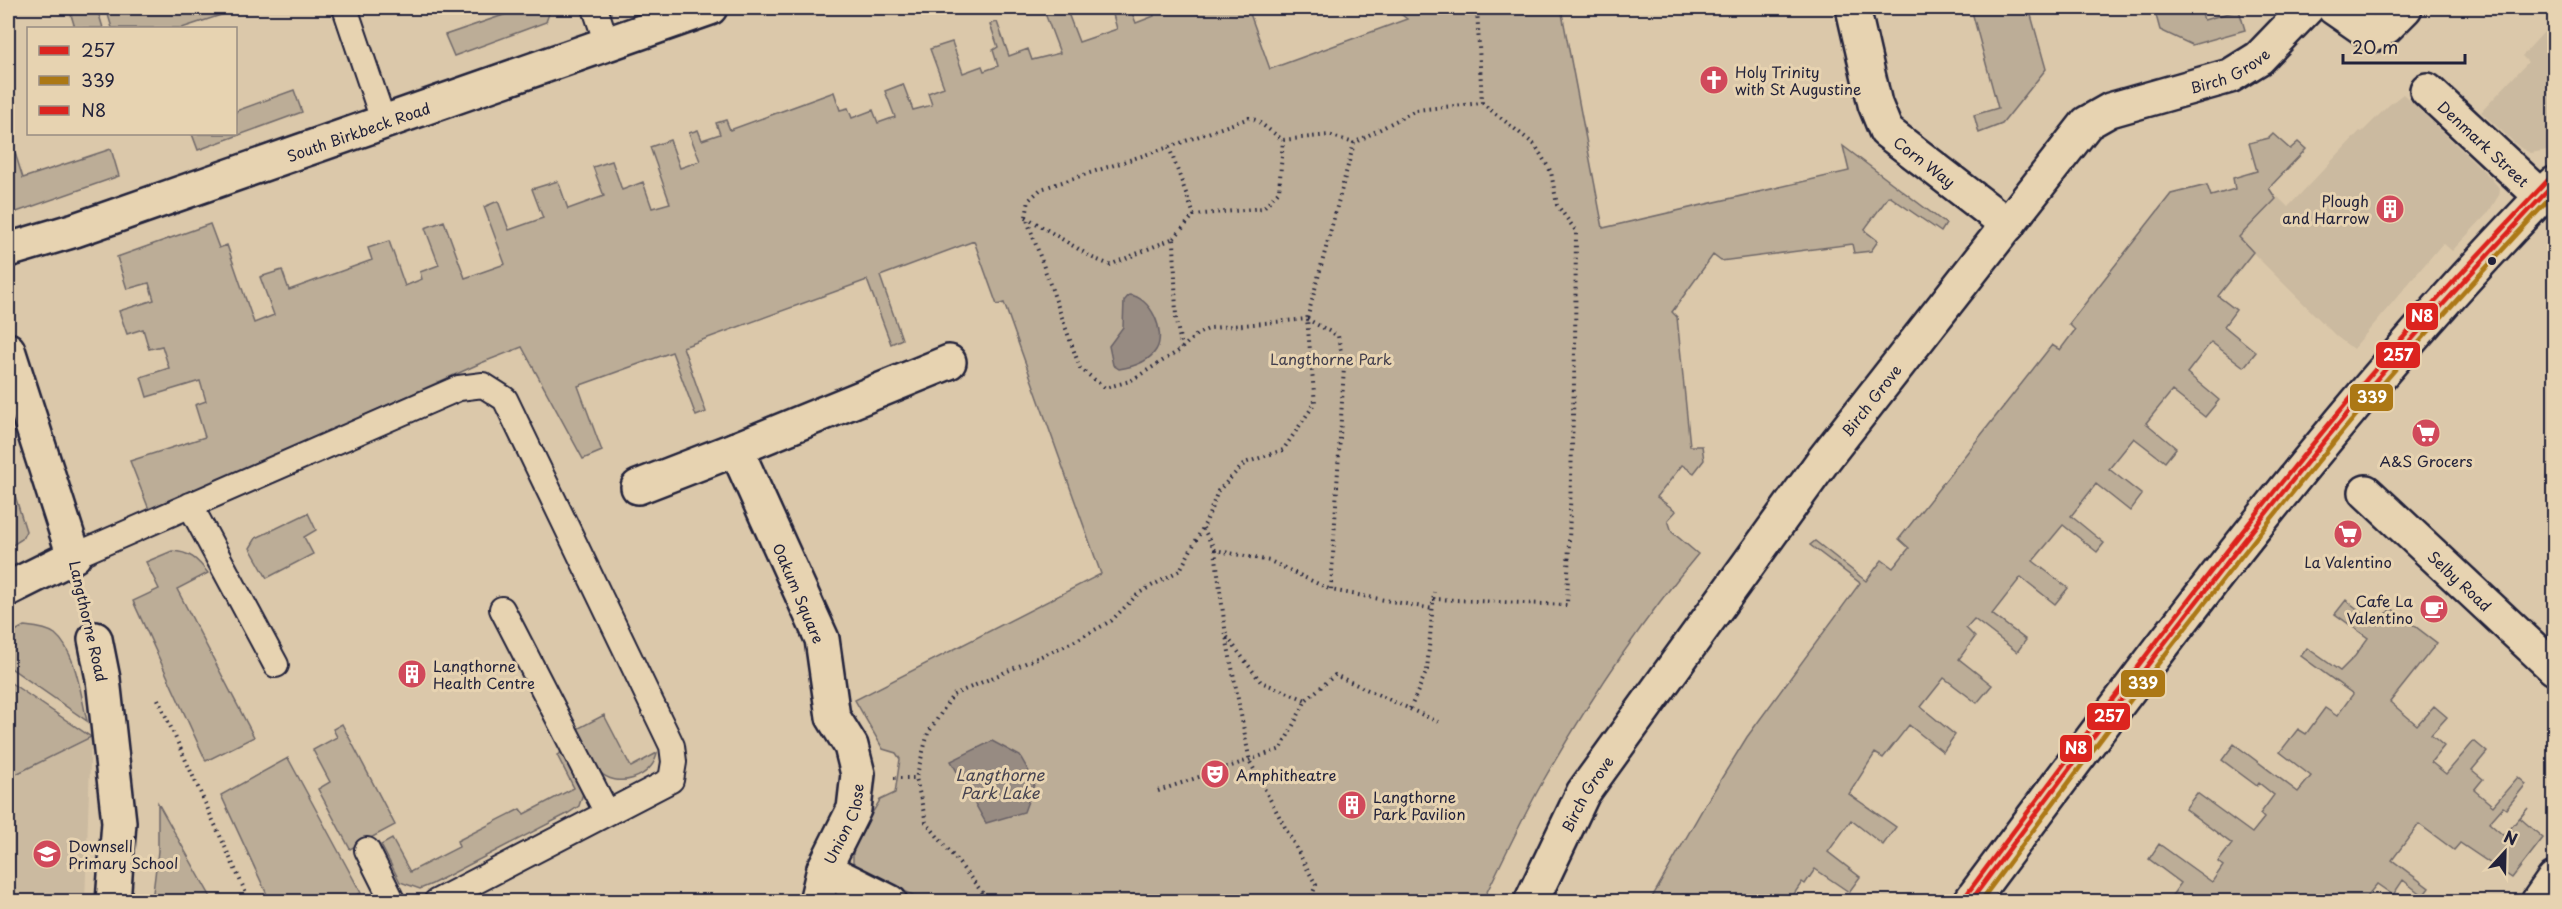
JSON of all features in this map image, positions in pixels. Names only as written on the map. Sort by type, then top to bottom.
[{"type":"street","name":"South Birkbeck Road","points":[[8,250],[86,226],[710,8]]},
{"type":"street","name":"Corn Way","points":[[1853,8],[1875,104],[1886,131],[2008,225]]},
{"type":"street","name":"Birch Grove","points":[[1531,902],[1583,793],[1825,458],[2087,123],[2110,110],[2230,76],[2259,58],[2307,8]]},
{"type":"street","points":[[2334,8],[2373,35],[2386,27],[2404,8]]},
{"type":"street","name":"Denmark Street","points":[[2427,90],[2548,191]]},
{"type":"street","points":[[1970,902],[2203,594],[2317,449],[2388,364],[2548,191]]},
{"type":"street","name":"Langthorne Road","points":[[8,351],[74,556]]},
{"type":"street","points":[[638,487],[949,362]]},
{"type":"street","name":"Oakum Square","points":[[736,449],[822,639],[832,717],[851,746],[858,774]]},
{"type":"street","name":"Selby Road","points":[[2366,492],[2554,668]]},
{"type":"street","points":[[8,590],[74,556]]},
{"type":"street","name":"Langthorne Road","points":[[95,639],[104,679],[119,822],[113,902]]},
{"type":"street","name":"Union Close","points":[[816,902],[824,869],[854,809],[858,774]]},
{"type":"street","name":"Union Close","points":[[824,869],[890,902]]},
{"type":"lane","points":[[345,8],[384,123]]},
{"type":"lane","points":[[595,8],[607,44]]},
{"type":"lane","points":[[74,556],[459,388],[483,385],[505,399],[672,746],[674,762],[671,780],[436,902]]},
{"type":"lane","points":[[190,506],[276,665]]},
{"type":"lane","points":[[502,609],[607,813]]},
{"type":"lane","points":[[367,850],[393,902]]},
{"type":"path","points":[[1477,8],[1482,103]]},
{"type":"path","points":[[1331,590],[1344,367],[1338,336],[1307,319],[1211,327],[1197,334],[1182,349],[1130,381],[1105,388],[1080,368],[1026,217],[1029,200],[1041,189],[1249,118],[1256,120],[1283,140],[1329,135],[1354,143],[1416,111],[1482,103],[1535,145],[1551,172],[1557,205],[1576,231],[1567,604],[1434,599]]},
{"type":"path","points":[[1026,217],[1093,258],[1110,265],[1174,238],[1194,215],[1263,208],[1279,191],[1283,140]]},
{"type":"path","points":[[990,902],[926,822],[916,778],[928,733],[953,695],[1071,643],[1111,621],[1139,593],[1180,570],[1203,528],[1218,491],[1245,463],[1283,450],[1315,403],[1307,319],[1354,143]]},
{"type":"path","points":[[1169,147],[1194,215]]},
{"type":"path","points":[[1174,238],[1176,320],[1182,349]]},
{"type":"path","points":[[1203,528],[1215,550],[1226,636],[1250,762],[1316,885],[1309,902]]},
{"type":"path","points":[[8,536],[12,546]]},
{"type":"path","points":[[1215,550],[1270,561],[1331,590],[1433,609]]},
{"type":"path","points":[[1410,708],[1427,669],[1434,592]]},
{"type":"path","points":[[1226,636],[1261,682],[1306,700]]},
{"type":"path","points":[[1158,791],[1250,762],[1281,749],[1306,700],[1335,675],[1438,722]]},
{"type":"path","points":[[158,699],[250,902]]},
{"type":"path","points":[[899,778],[916,778]]},
{"type":"shaded area","points":[[2554,21],[2554,143],[2548,150],[2530,153],[2519,147],[2481,112],[2528,62],[2522,56]]},
{"type":"shaded area","name":"Plough and Harrow","points":[[2403,94],[2491,178],[2500,189],[2499,195],[2488,213],[2452,251],[2443,243],[2353,349],[2336,336],[2238,238],[2278,197],[2288,207],[2360,131],[2362,132]]},
{"type":"shaded area","name":"Downsell Primary School","points":[[91,737],[85,901],[8,902],[8,778]]},
{"type":"green space","points":[[69,8],[97,8],[103,27],[75,27]]},
{"type":"green space","points":[[106,8],[242,8],[185,27],[112,27]]},
{"type":"green space","points":[[524,8],[551,8],[546,22],[454,56],[445,35]]},
{"type":"green space","name":"Langthorne Park","points":[[1043,8],[1066,8],[1079,42],[1117,29],[1112,11],[1120,8],[1130,8],[1136,23],[1154,16],[1152,10],[1159,8],[1248,8],[1270,69],[1407,19],[1393,8],[1561,8],[1603,228],[1849,171],[1843,146],[1946,224],[1941,232],[1889,196],[1864,230],[1878,241],[1871,251],[1854,253],[1852,244],[1721,261],[1713,255],[1672,312],[1677,317],[1690,446],[1702,446],[1704,460],[1694,473],[1682,465],[1657,497],[1676,511],[1668,520],[1672,532],[1698,554],[1636,634],[1563,747],[1521,822],[1482,902],[926,901],[863,872],[853,862],[853,849],[861,831],[880,800],[895,793],[900,759],[896,753],[883,749],[855,700],[1101,574],[1004,303],[997,305],[974,241],[880,276],[902,339],[891,344],[867,280],[683,347],[706,412],[696,416],[672,352],[578,386],[602,451],[583,459],[522,347],[481,363],[150,512],[130,461],[205,437],[195,405],[206,401],[200,381],[147,397],[141,377],[169,368],[162,346],[149,349],[143,329],[127,334],[119,311],[154,300],[149,283],[127,289],[117,257],[210,224],[219,248],[227,245],[254,323],[274,315],[260,277],[282,270],[289,290],[372,260],[368,248],[389,241],[405,286],[422,279],[420,272],[439,265],[425,228],[444,221],[465,278],[505,264],[484,207],[498,201],[509,230],[543,218],[532,189],[558,181],[568,209],[604,196],[593,167],[612,161],[622,190],[643,182],[652,208],[670,203],[650,147],[670,140],[680,168],[700,161],[689,133],[698,130],[702,140],[720,134],[716,123],[726,120],[730,130],[834,92],[840,110],[848,108],[852,118],[873,110],[878,123],[895,117],[885,91],[903,84],[913,110],[932,105],[928,93],[944,87],[930,49],[952,42],[963,73],[982,66],[984,71],[998,66],[993,50],[998,47],[990,24],[997,22],[1009,56],[1028,49],[1032,60],[1060,53]]},
{"type":"green space","points":[[1971,8],[2029,8],[2046,69],[2002,124],[1979,133],[1974,115],[1998,108]]},
{"type":"green space","points":[[2154,8],[2200,8],[2204,20],[2239,10],[2245,30],[2192,45],[2160,30]]},
{"type":"green space","points":[[294,90],[302,112],[198,150],[192,135],[237,135],[237,111]]},
{"type":"green space","points":[[8,131],[23,178],[111,149],[119,176],[8,215]]},
{"type":"green space","points":[[2273,134],[2290,149],[2298,142],[2306,149],[2269,188],[2276,199],[2239,237],[2253,252],[2218,296],[2236,310],[2224,326],[2256,352],[2244,367],[2211,342],[2187,373],[2219,400],[2205,417],[2172,391],[2146,423],[2176,448],[2165,462],[2134,438],[2109,469],[2142,495],[2130,511],[2096,484],[2071,516],[2104,543],[2097,552],[2063,525],[2033,561],[2068,588],[2055,604],[2021,577],[1992,614],[2026,640],[2017,652],[1974,619],[1966,628],[1975,637],[1959,659],[1992,685],[1977,703],[1944,678],[1921,707],[1955,735],[1943,752],[1909,725],[1883,758],[1875,753],[1849,794],[1896,827],[1883,845],[1851,820],[1828,852],[1860,877],[1849,892],[1815,869],[1805,884],[1802,882],[1790,900],[1792,901],[1650,901],[1747,737],[1860,583],[1810,545],[1815,541],[1866,581],[1882,560],[1893,568],[1909,548],[1899,539],[2052,345],[2060,350],[2075,330],[2069,324],[2171,194],[2207,185],[2211,196],[2235,189],[2233,178],[2257,171],[2249,143],[2269,138]]},
{"type":"green space","points":[[8,473],[26,531],[22,539],[8,548]]},
{"type":"green space","points":[[308,513],[316,530],[304,537],[313,554],[267,578],[250,548],[256,538]]},
{"type":"green space","points":[[172,551],[193,557],[208,573],[177,589],[254,737],[206,761],[133,601],[159,589],[146,562]]},
{"type":"green space","points":[[2346,600],[2378,625],[2391,608],[2437,643],[2390,702],[2417,725],[2434,706],[2447,717],[2431,735],[2444,746],[2431,762],[2446,774],[2474,741],[2487,752],[2472,770],[2483,779],[2474,790],[2493,806],[2518,777],[2526,784],[2506,809],[2503,807],[2489,823],[2504,836],[2528,808],[2520,818],[2543,838],[2512,878],[2460,843],[2454,850],[2419,824],[2392,860],[2429,888],[2423,896],[2403,880],[2393,895],[2377,884],[2363,901],[2168,901],[2181,883],[2149,859],[2159,844],[2212,882],[2223,866],[2218,862],[2232,844],[2185,809],[2197,793],[2252,833],[2264,818],[2260,814],[2274,795],[2259,783],[2257,786],[2222,760],[2234,744],[2298,792],[2311,776],[2280,752],[2298,729],[2306,734],[2325,708],[2337,716],[2353,694],[2301,656],[2307,648],[2340,671],[2355,656],[2368,638],[2335,614]]},
{"type":"green space","points":[[24,626],[48,630],[55,634],[68,651],[77,674],[87,721],[8,666],[8,635]]},
{"type":"green space","points":[[8,681],[91,737],[8,778]]},
{"type":"green space","points":[[604,715],[631,767],[657,753],[649,769],[641,775],[615,780],[606,777],[592,762],[577,729]]},
{"type":"green space","points":[[342,724],[395,825],[350,849],[318,789],[330,782],[313,750],[337,737],[333,729]]},
{"type":"green space","points":[[565,750],[585,787],[579,806],[432,884],[420,889],[400,882],[381,845],[392,839],[410,872],[459,847],[457,841],[520,809],[524,814],[574,788],[557,755]]},
{"type":"green space","points":[[288,758],[361,893],[341,901],[270,901],[221,795]]},
{"type":"green space","points":[[158,803],[213,901],[152,901],[158,851]]},
{"type":"water","points":[[1129,295],[1144,301],[1150,308],[1158,325],[1159,343],[1153,354],[1144,361],[1119,369],[1113,365],[1109,346],[1123,327],[1124,301]]},
{"type":"water","name":"Langthorne Park Lake","points":[[992,741],[1020,756],[1035,782],[1024,812],[986,823],[951,761]]},
{"type":"transit line","name":"N8","points":[[1964,898],[2181,610],[2316,440],[2401,340],[2549,179]]},
{"type":"transit line","name":"257","points":[[1970,902],[2187,614],[2322,444],[2378,377],[2554,184]]},
{"type":"transit line","name":"339","points":[[1980,902],[2152,672],[2284,503],[2356,415],[2554,194]]},
{"type":"place","name":"Holy Trinity with St Augustine","points":[[1714,80]]},
{"type":"place","name":"Plough and Harrow","points":[[2390,209]]},
{"type":"place","name":"A&S Grocers","points":[[2426,433]]},
{"type":"place","name":"La Valentino","points":[[2348,534]]},
{"type":"place","name":"Cafe La Valentino","points":[[2434,609]]},
{"type":"place","name":"Langthorne Health Centre","points":[[412,674]]},
{"type":"place","name":"Amphitheatre","points":[[1215,774]]},
{"type":"place","name":"Langthorne Park Pavilion","points":[[1352,805]]},
{"type":"place","name":"Downsell Primary School","points":[[47,854]]}]
